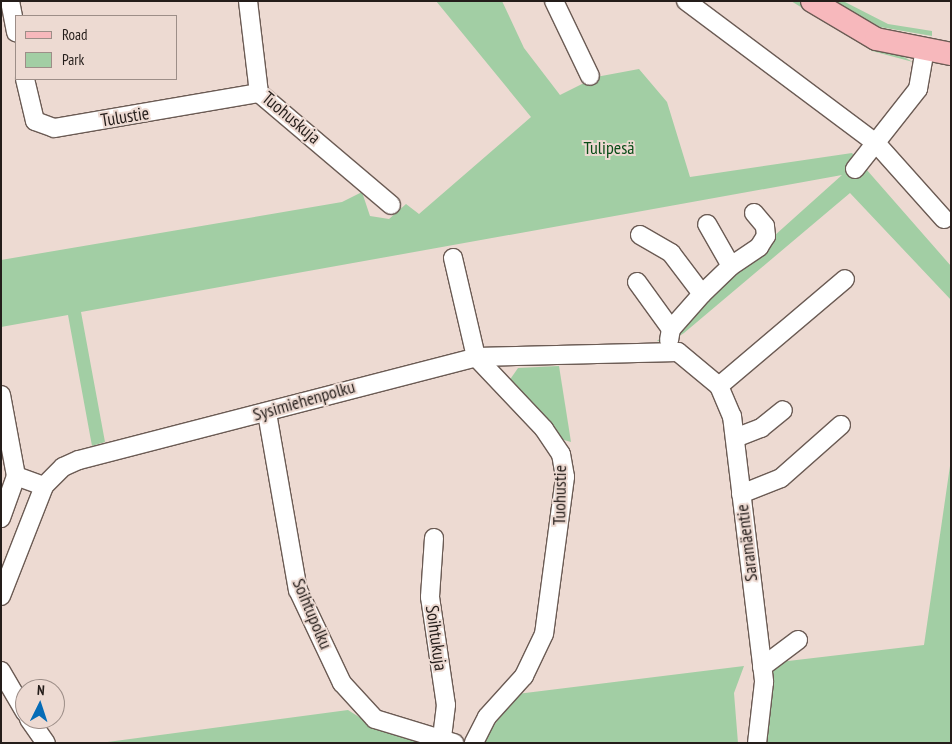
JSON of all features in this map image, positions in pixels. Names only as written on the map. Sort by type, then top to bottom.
[{"type":"main road","points":[[812,1],[857,31],[951,54]]},
{"type":"main road","points":[[925,49],[951,40]]},
{"type":"street","points":[[10,1],[15,27]]},
{"type":"street","name":"Tuohuskuja","points":[[248,1],[259,93],[392,205]]},
{"type":"street","points":[[554,1],[590,76]]},
{"type":"street","points":[[686,1],[876,143],[944,219]]},
{"type":"street","points":[[855,169],[918,89],[925,49]]},
{"type":"street","name":"Tulustie","points":[[25,80],[35,121],[54,128],[259,93]]},
{"type":"street","points":[[667,350],[671,329],[702,294],[731,266],[759,247],[766,236],[765,226],[754,213]]},
{"type":"street","points":[[707,224],[731,266]]},
{"type":"street","points":[[640,235],[672,253],[702,294]]},
{"type":"street","points":[[453,258],[476,357]]},
{"type":"street","points":[[719,386],[845,280]]},
{"type":"street","points":[[637,282],[671,329]]},
{"type":"street","name":"Sysimiehenpolku","points":[[1,596],[4,578],[44,486],[63,467],[79,460],[267,413],[476,357],[667,350],[691,358]]},
{"type":"street","name":"Tuohustie","points":[[474,743],[487,717],[524,676],[544,634],[564,477],[561,454],[544,429],[476,357]]},
{"type":"street","name":"Saramäentie","points":[[691,358],[719,386],[730,409],[735,438],[762,667],[757,743]]},
{"type":"street","points":[[1,395],[16,476],[1,518]]},
{"type":"street","points":[[735,438],[761,428],[783,410]]},
{"type":"street","name":"Soihtupolku","points":[[267,413],[298,590],[342,683],[375,719],[448,740]]},
{"type":"street","points":[[741,494],[782,478],[841,425]]},
{"type":"street","points":[[16,476],[44,486]]},
{"type":"street","name":"Soihtukuja","points":[[434,538],[430,597],[446,705],[448,740]]},
{"type":"street","points":[[762,667],[798,640]]},
{"type":"street","points":[[1,671],[15,695]]},
{"type":"street","points":[[36,729],[46,743]]},
{"type":"green space","name":"Tulipesä","points":[[436,1],[502,1],[524,48],[560,95],[596,77],[639,69],[667,102],[690,177],[852,153],[951,266],[951,300],[850,193],[684,333],[670,342],[657,341],[842,175],[81,312],[105,442],[92,446],[68,315],[1,327],[1,260],[342,202],[362,192],[370,216],[389,219],[406,204],[419,214],[531,117]]},
{"type":"green space","points":[[791,1],[801,1],[913,62],[872,51]]},
{"type":"green space","points":[[832,1],[843,1],[888,24],[932,31],[932,36],[880,27]]},
{"type":"green space","points":[[559,366],[571,442],[564,440],[509,381],[518,368]]},
{"type":"green space","points":[[951,459],[951,743],[766,743],[771,663],[924,645]]},
{"type":"green space","points":[[744,666],[734,693],[738,743],[481,743],[517,694]]},
{"type":"green space","points":[[348,710],[367,722],[429,743],[100,743]]}]
